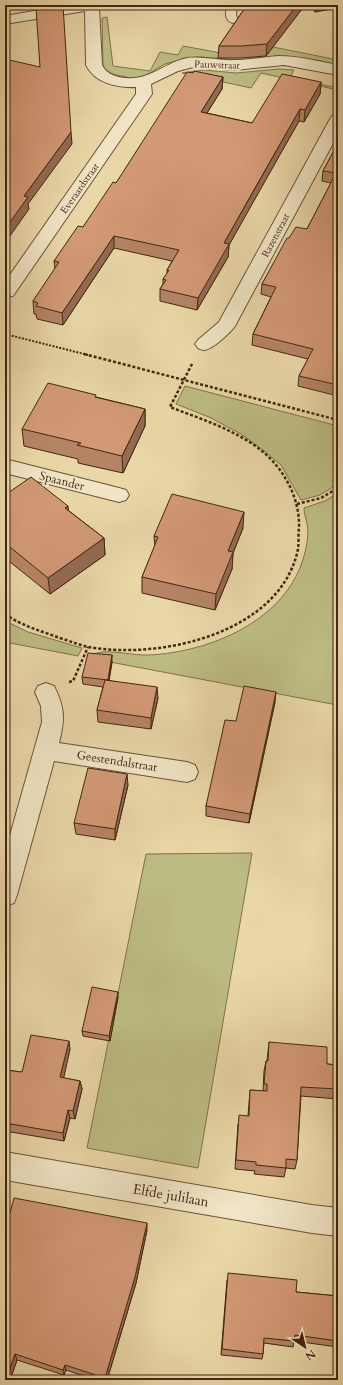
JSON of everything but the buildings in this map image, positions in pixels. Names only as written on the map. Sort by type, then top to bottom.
[{"type":"street","points":[[5,20],[93,5]]},
{"type":"street","name":"Pauwstraat","points":[[93,5],[96,70],[103,76],[109,78],[126,82],[143,82],[151,80],[170,68],[186,63],[196,62],[236,65],[283,61],[309,64],[338,70]]},
{"type":"street","name":"Everaardstraat","points":[[7,292],[144,94],[143,82]]},
{"type":"street","name":"Razenstraat","points":[[204,344],[226,326],[338,119]]},
{"type":"street","name":"Spaander","points":[[5,466],[119,495]]},
{"type":"street","points":[[5,895],[53,722],[52,706],[46,692]]},
{"type":"street","name":"Geestendalstraat","points":[[46,750],[187,772]]},
{"type":"street","name":"Elfde julilaan","points":[[5,1166],[312,1219],[338,1222]]},
{"type":"lane","points":[[232,5],[231,16],[233,20]]},
{"type":"path","points":[[5,334],[338,420]]},
{"type":"path","points":[[5,614],[39,630],[88,647],[152,649],[181,645],[201,640],[233,627],[257,611],[275,595],[289,574],[296,558],[300,536],[297,504],[287,480],[278,467],[262,451],[220,425],[170,407],[183,381]]},
{"type":"path","points":[[297,504],[321,498],[338,488]]},
{"type":"path","points":[[46,692],[73,681],[88,647]]},
{"type":"green space","points":[[107,17],[113,66],[150,71],[160,52],[178,55],[183,46],[237,56],[257,50],[268,53],[273,47],[338,60],[338,65],[305,58],[284,56],[238,60],[199,57],[183,59],[165,64],[143,77],[130,78],[112,74],[103,68],[102,18]]},
{"type":"green space","points":[[279,69],[294,70],[290,78],[338,88],[338,90],[261,73],[251,88],[182,73],[204,70],[236,73]]},
{"type":"green space","points":[[185,386],[338,426],[338,484],[320,495],[301,500],[281,465],[263,450],[241,434],[209,417],[176,404]]},
{"type":"green space","points":[[338,493],[337,705],[89,658],[102,652],[143,655],[172,653],[220,639],[243,629],[263,615],[281,598],[295,579],[306,548],[308,527],[304,508],[325,501]]},
{"type":"green space","points":[[5,621],[28,632],[82,648],[78,656],[5,642]]},
{"type":"green space","points":[[252,853],[198,1168],[87,1148],[146,854]]}]
